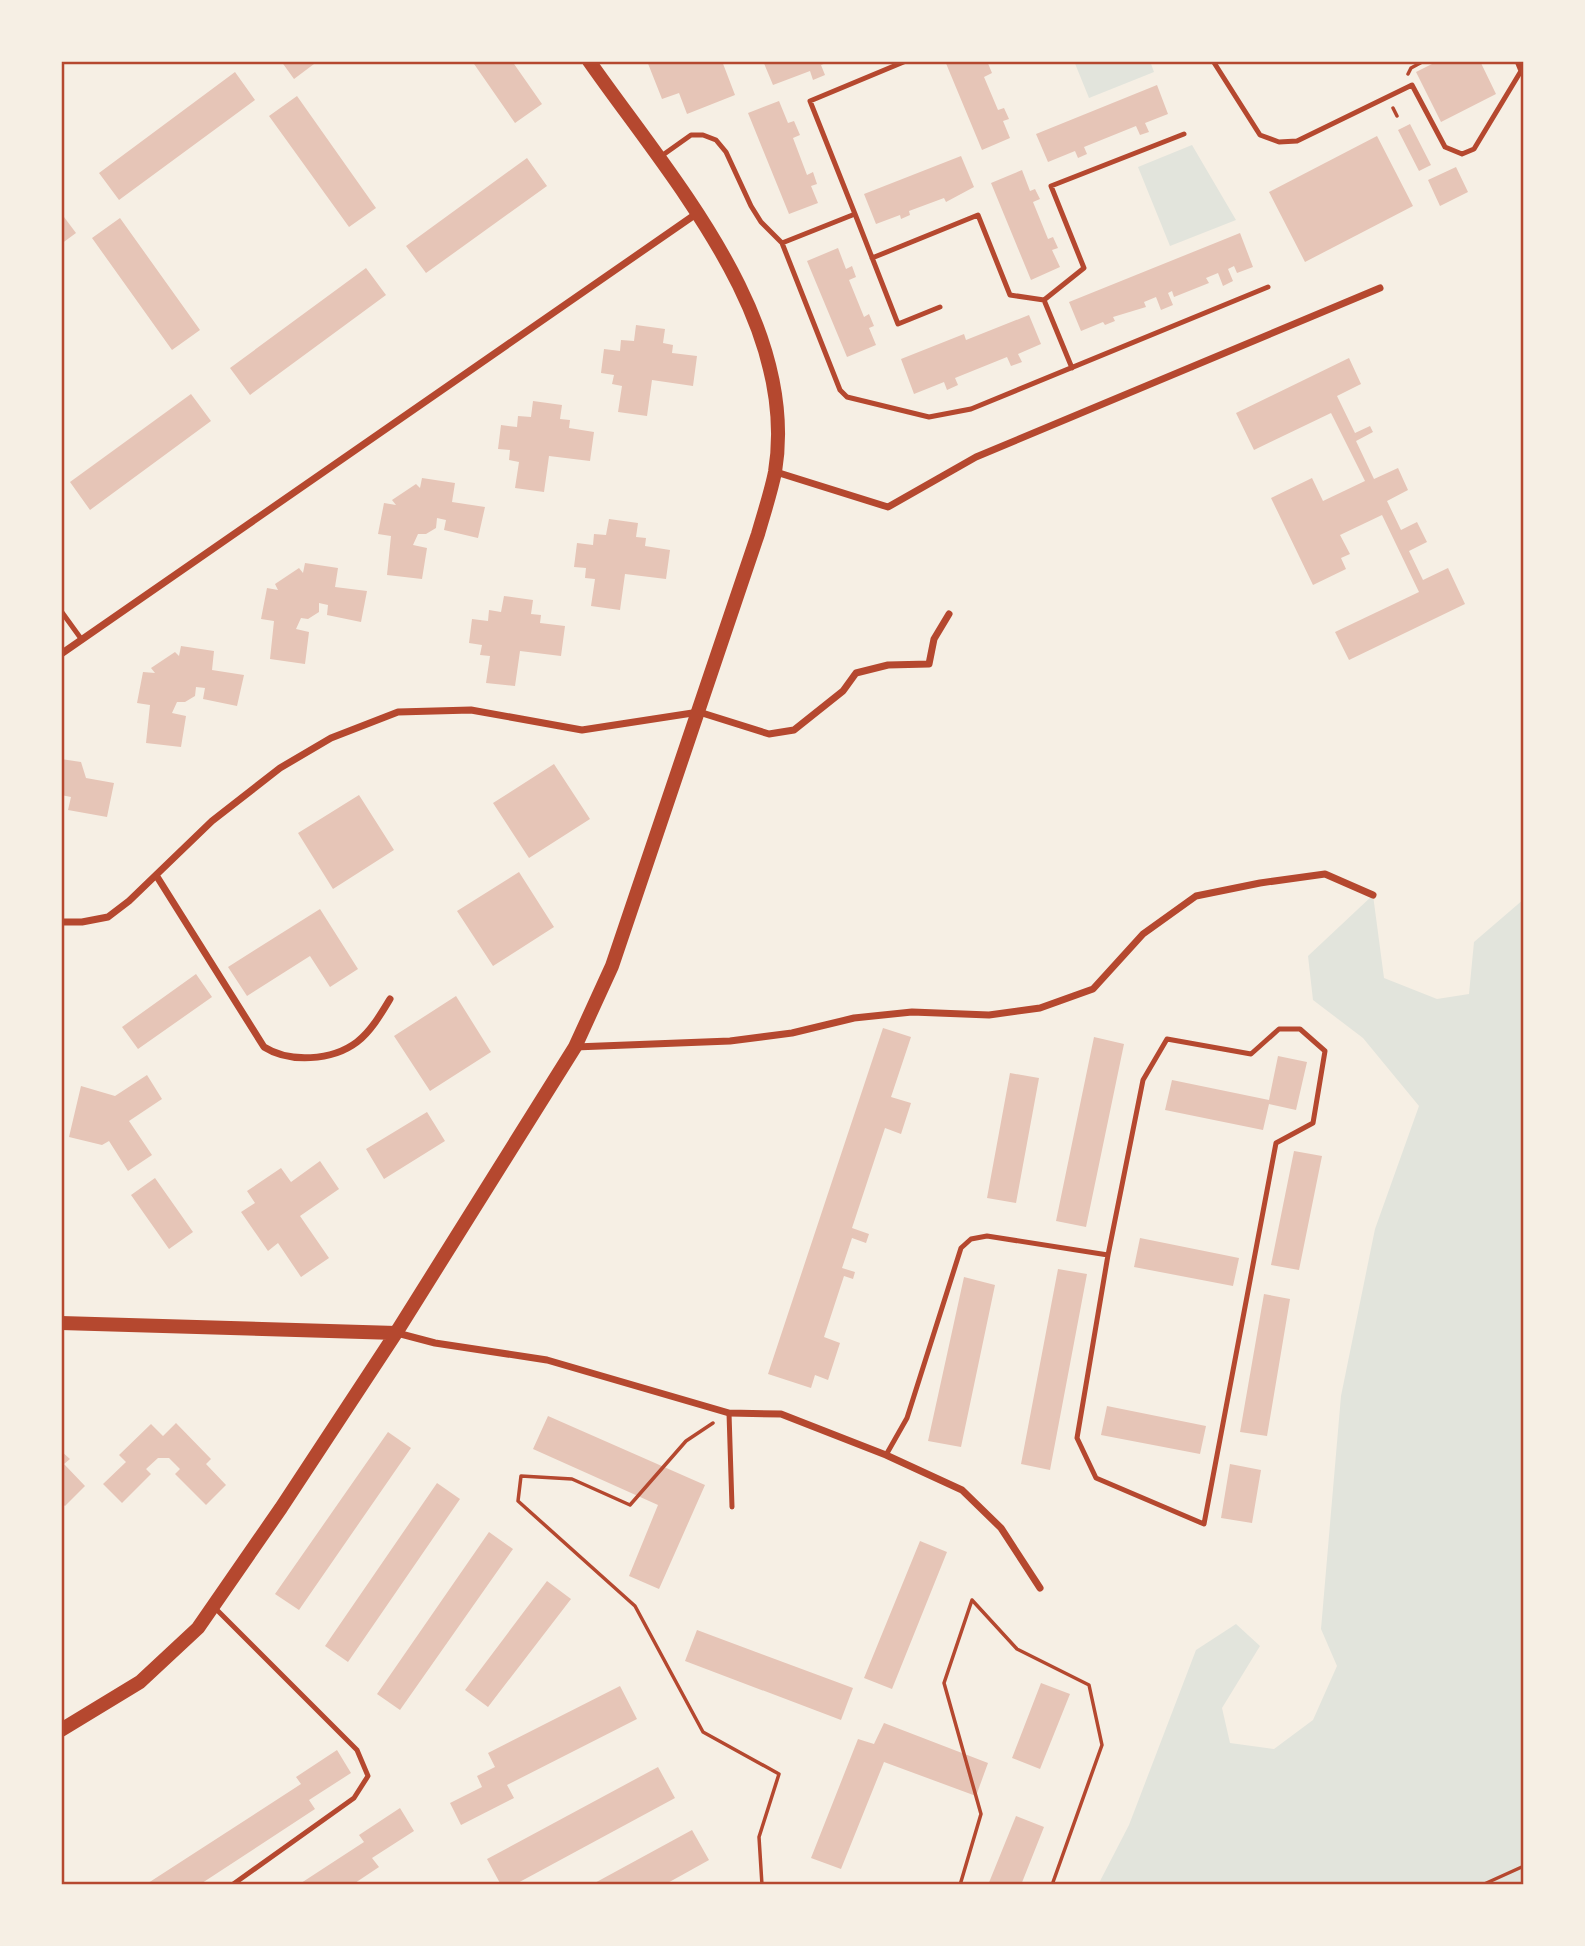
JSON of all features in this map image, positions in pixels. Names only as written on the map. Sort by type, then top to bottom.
[{"type":"main road","points":[[61,1730],[140,1682],[198,1628],[396,1333],[575,1047],[612,965],[758,534],[775,472],[777,420],[771,365],[740,286],[696,214],[589,61]]},
{"type":"main road","points":[[61,1322],[396,1333]]},
{"type":"street","points":[[61,654],[696,214]]},
{"type":"street","points":[[775,472],[888,507],[976,457],[1380,288]]},
{"type":"street","points":[[61,922],[82,922],[107,917],[212,821],[280,768],[331,738],[398,712],[471,710],[582,730],[699,712],[769,734],[794,730],[843,691],[856,673],[888,665],[929,664],[934,639],[949,614]]},
{"type":"street","points":[[575,1047],[730,1041],[792,1033],[854,1018],[912,1012],[989,1015],[1040,1008],[1093,989],[1143,934],[1196,896],[1325,874],[1373,895]]},
{"type":"street","points":[[156,875],[264,1047],[278,1056],[316,1056],[356,1042],[379,1018],[390,999]]},
{"type":"street","points":[[396,1333],[435,1343],[547,1360],[729,1413],[781,1414],[886,1455],[962,1490],[1001,1528],[1040,1588]]},
{"type":"lane","points":[[905,61],[810,101],[898,324],[940,307]]},
{"type":"lane","points":[[1213,61],[1260,135],[1279,142],[1297,141],[1412,85],[1445,147],[1462,154],[1474,149],[1522,69],[1517,61]]},
{"type":"lane","points":[[872,258],[978,215],[1010,295],[1044,300],[1084,268],[1051,186],[1184,134]]},
{"type":"lane","points":[[657,159],[691,135],[704,135],[716,140],[726,152],[761,222],[782,243],[840,390],[847,397],[929,416],[971,408],[1268,287]]},
{"type":"lane","points":[[782,243],[855,214]]},
{"type":"lane","points":[[1044,300],[1072,368]]},
{"type":"lane","points":[[61,611],[82,640]]},
{"type":"lane","points":[[1279,1029],[1300,1029],[1325,1051],[1313,1123],[1276,1143],[1204,1524],[1096,1478],[1077,1438],[1108,1255],[1143,1080],[1167,1039],[1251,1054],[1279,1029]]},
{"type":"lane","points":[[886,1455],[907,1418],[961,1248],[971,1240],[987,1236],[1108,1255]]},
{"type":"lane","points":[[729,1413],[732,1507]]},
{"type":"lane","points":[[213,1605],[357,1750],[368,1776],[354,1798],[232,1885]]},
{"type":"path","points":[[1407,76],[1411,68],[1424,61]]},
{"type":"path","points":[[729,1413],[686,1441],[630,1504],[572,1479],[521,1476],[519,1501],[635,1606],[703,1732],[779,1774],[759,1837],[762,1885]]},
{"type":"path","points":[[960,1885],[981,1814],[944,1683],[972,1600],[1017,1648],[1089,1685],[1101,1745],[1052,1885]]},
{"type":"path","points":[[1482,1885],[1524,1866]]},
{"type":"shaded area","points":[[1074,61],[1150,61],[1154,72],[1089,98]]},
{"type":"shaded area","points":[[1192,145],[1236,220],[1170,246],[1138,167]]},
{"type":"shaded area","points":[[1373,895],[1384,978],[1437,999],[1469,994],[1474,942],[1524,899],[1524,1885],[1098,1885],[1129,1825],[1196,1650],[1236,1624],[1260,1646],[1222,1708],[1230,1743],[1274,1749],[1313,1720],[1337,1666],[1321,1629],[1341,1396],[1375,1229],[1419,1106],[1363,1038],[1313,1000],[1308,956]]},
{"type":"building","points":[[281,61],[318,61],[294,79]]},
{"type":"building","points":[[472,61],[512,61],[542,104],[515,123]]},
{"type":"building","points":[[647,61],[722,61],[735,95],[687,114],[679,93],[662,99]]},
{"type":"building","points":[[763,61],[831,61],[821,65],[825,75],[813,80],[810,71],[773,85]]},
{"type":"building","points":[[945,61],[987,61],[992,73],[984,77],[998,110],[1004,108],[1009,119],[1003,121],[1010,138],[982,150]]},
{"type":"building","points":[[1438,61],[1480,61],[1496,94],[1441,122],[1416,72]]},
{"type":"building","points":[[235,72],[255,100],[119,200],[99,173]]},
{"type":"building","points":[[1157,85],[1168,114],[1145,123],[1149,132],[1140,135],[1136,126],[1084,147],[1087,154],[1078,158],[1075,151],[1048,162],[1036,134]]},
{"type":"building","points":[[297,96],[376,208],[349,227],[269,116]]},
{"type":"building","points":[[779,101],[788,123],[794,121],[800,135],[793,138],[807,175],[813,172],[817,184],[811,186],[818,203],[789,214],[748,113]]},
{"type":"building","points":[[1410,124],[1431,165],[1419,171],[1398,130]]},
{"type":"building","points":[[1377,136],[1413,206],[1305,262],[1269,192]]},
{"type":"building","points":[[961,156],[974,187],[946,202],[944,198],[909,211],[910,215],[901,219],[900,215],[876,224],[864,194]]},
{"type":"building","points":[[527,158],[547,186],[426,273],[406,246]]},
{"type":"building","points":[[1456,167],[1468,192],[1440,206],[1428,180]]},
{"type":"building","points":[[1022,170],[1030,191],[1035,189],[1040,199],[1033,202],[1048,239],[1053,237],[1058,248],[1052,250],[1060,267],[1031,280],[991,183]]},
{"type":"building","points":[[61,213],[76,233],[61,244]]},
{"type":"building","points":[[120,218],[200,330],[172,350],[92,238]]},
{"type":"building","points":[[1240,233],[1253,267],[1237,273],[1234,266],[1228,269],[1233,281],[1223,286],[1218,273],[1206,278],[1209,283],[1174,297],[1172,291],[1168,293],[1173,305],[1161,310],[1156,297],[1144,302],[1146,307],[1113,317],[1115,321],[1105,325],[1103,322],[1081,331],[1069,302]]},
{"type":"building","points":[[838,248],[846,269],[852,266],[856,277],[849,280],[864,317],[869,314],[874,326],[869,328],[876,345],[847,357],[807,261]]},
{"type":"building","points":[[366,268],[386,295],[250,395],[230,368]]},
{"type":"building","points":[[1029,315],[1041,344],[1018,354],[1022,362],[1011,366],[1007,357],[955,378],[958,385],[947,390],[944,382],[914,394],[901,359],[964,334],[966,340]]},
{"type":"building","points":[[636,325],[665,329],[663,343],[673,345],[672,353],[697,356],[693,386],[652,380],[647,416],[618,412],[622,386],[612,384],[614,375],[601,373],[604,349],[620,351],[621,340],[634,341]]},
{"type":"building","points":[[1349,358],[1361,384],[1337,396],[1355,433],[1370,426],[1373,432],[1356,441],[1374,479],[1398,468],[1408,490],[1387,501],[1401,530],[1417,522],[1427,542],[1409,551],[1423,580],[1448,568],[1465,604],[1349,660],[1335,632],[1419,592],[1382,515],[1340,535],[1350,554],[1341,558],[1346,569],[1313,585],[1271,498],[1312,478],[1323,501],[1365,481],[1331,413],[1254,450],[1236,413]]},
{"type":"building","points":[[191,394],[211,421],[90,510],[70,482]]},
{"type":"building","points":[[533,401],[562,405],[560,419],[570,420],[569,428],[594,432],[590,461],[549,456],[544,492],[515,488],[519,462],[509,460],[510,450],[498,449],[501,425],[517,427],[518,416],[531,417]]},
{"type":"building","points":[[422,478],[455,483],[452,502],[485,507],[478,538],[444,530],[446,520],[437,518],[436,528],[426,534],[418,534],[413,545],[427,548],[422,579],[387,575],[391,536],[378,534],[384,503],[396,505],[392,500],[416,484],[420,488]]},
{"type":"building","points":[[609,519],[638,523],[636,537],[646,538],[645,546],[670,550],[666,579],[625,574],[620,610],[591,606],[595,579],[585,578],[586,568],[574,567],[577,543],[593,545],[594,534],[606,535]]},
{"type":"building","points":[[305,563],[338,568],[335,587],[367,591],[361,622],[327,615],[328,605],[319,603],[319,612],[308,619],[301,618],[296,629],[309,632],[305,664],[270,659],[274,621],[261,619],[267,588],[278,590],[275,584],[299,568],[303,573]]},
{"type":"building","points":[[504,596],[533,600],[531,614],[541,615],[540,623],[565,626],[561,656],[520,651],[515,686],[486,683],[490,656],[480,655],[482,645],[469,643],[472,619],[488,621],[489,610],[501,612]]},
{"type":"building","points":[[181,646],[214,651],[212,670],[244,675],[237,706],[203,699],[205,688],[196,687],[195,696],[185,702],[177,702],[172,713],[186,716],[181,747],[146,743],[150,705],[137,703],[143,672],[155,673],[151,668],[175,652],[179,656]]},
{"type":"building","points":[[61,759],[81,762],[86,778],[114,783],[107,817],[68,810],[71,797],[61,795]]},
{"type":"building","points":[[554,764],[590,819],[529,858],[493,803]]},
{"type":"building","points":[[359,795],[394,850],[333,889],[298,833]]},
{"type":"building","points":[[519,872],[554,927],[493,966],[457,911]]},
{"type":"building","points":[[320,909],[358,969],[330,987],[310,956],[247,996],[228,967]]},
{"type":"building","points":[[196,974],[212,997],[138,1049],[122,1027]]},
{"type":"building","points":[[456,996],[491,1052],[430,1091],[394,1036]]},
{"type":"building","points":[[883,1028],[911,1037],[891,1097],[911,1103],[901,1134],[885,1128],[852,1228],[869,1234],[866,1243],[852,1238],[842,1268],[855,1272],[853,1279],[844,1276],[824,1337],[840,1343],[828,1380],[815,1375],[811,1388],[768,1374]]},
{"type":"building","points":[[1094,1037],[1124,1044],[1086,1227],[1056,1221]]},
{"type":"building","points":[[1278,1056],[1307,1062],[1296,1110],[1269,1104],[1263,1130],[1165,1110],[1172,1080],[1269,1100]]},
{"type":"building","points":[[1010,1073],[1039,1078],[1016,1203],[987,1198]]},
{"type":"building","points":[[147,1075],[162,1099],[129,1121],[152,1155],[128,1171],[109,1141],[102,1145],[69,1137],[81,1086],[115,1096]]},
{"type":"building","points":[[427,1112],[445,1141],[384,1179],[366,1149]]},
{"type":"building","points":[[1294,1151],[1322,1156],[1299,1270],[1271,1265]]},
{"type":"building","points":[[320,1161],[339,1189],[300,1216],[329,1258],[301,1277],[278,1243],[268,1251],[241,1212],[255,1203],[247,1191],[281,1168],[291,1182]]},
{"type":"building","points":[[155,1178],[193,1232],[169,1249],[131,1195]]},
{"type":"building","points":[[1140,1238],[1239,1258],[1233,1286],[1134,1267]]},
{"type":"building","points":[[1058,1269],[1087,1274],[1050,1470],[1021,1464]]},
{"type":"building","points":[[964,1277],[995,1285],[961,1447],[928,1441]]},
{"type":"building","points":[[1264,1294],[1290,1299],[1267,1436],[1240,1432]]},
{"type":"building","points":[[1107,1406],[1206,1426],[1200,1454],[1101,1435]]},
{"type":"building","points":[[548,1416],[705,1485],[659,1589],[629,1576],[658,1505],[533,1449]]},
{"type":"building","points":[[176,1423],[211,1459],[206,1464],[226,1485],[206,1505],[175,1474],[180,1469],[169,1458],[158,1458],[146,1469],[151,1474],[122,1503],[103,1484],[126,1462],[119,1455],[151,1424],[163,1436]]},
{"type":"building","points":[[388,1432],[411,1448],[299,1610],[275,1594]]},
{"type":"building","points":[[61,1451],[70,1459],[64,1464],[85,1486],[65,1506],[61,1503]]},
{"type":"building","points":[[1230,1464],[1261,1470],[1252,1523],[1221,1518]]},
{"type":"building","points":[[437,1483],[460,1499],[348,1662],[325,1646]]},
{"type":"building","points":[[489,1532],[513,1549],[400,1710],[377,1694]]},
{"type":"building","points":[[920,1541],[947,1552],[892,1689],[864,1678]]},
{"type":"building","points":[[547,1581],[571,1599],[488,1707],[465,1690]]},
{"type":"building","points":[[697,1630],[853,1688],[841,1720],[685,1661]]},
{"type":"building","points":[[1041,1683],[1070,1694],[1040,1769],[1012,1758]]},
{"type":"building","points":[[620,1686],[637,1719],[507,1785],[514,1798],[461,1825],[450,1803],[482,1787],[477,1776],[495,1767],[488,1753]]},
{"type":"building","points":[[884,1723],[988,1763],[976,1796],[884,1762],[841,1869],[811,1858],[858,1739],[874,1744]]},
{"type":"building","points":[[337,1750],[351,1773],[309,1800],[315,1809],[199,1885],[145,1885],[301,1784],[296,1777]]},
{"type":"building","points":[[658,1767],[675,1798],[514,1885],[501,1885],[487,1859]]},
{"type":"building","points":[[400,1808],[414,1831],[372,1858],[379,1867],[352,1885],[298,1885],[364,1842],[359,1835]]},
{"type":"building","points":[[1016,1816],[1044,1827],[1021,1885],[988,1885]]},
{"type":"building","points":[[692,1830],[709,1860],[664,1885],[591,1885]]}]
